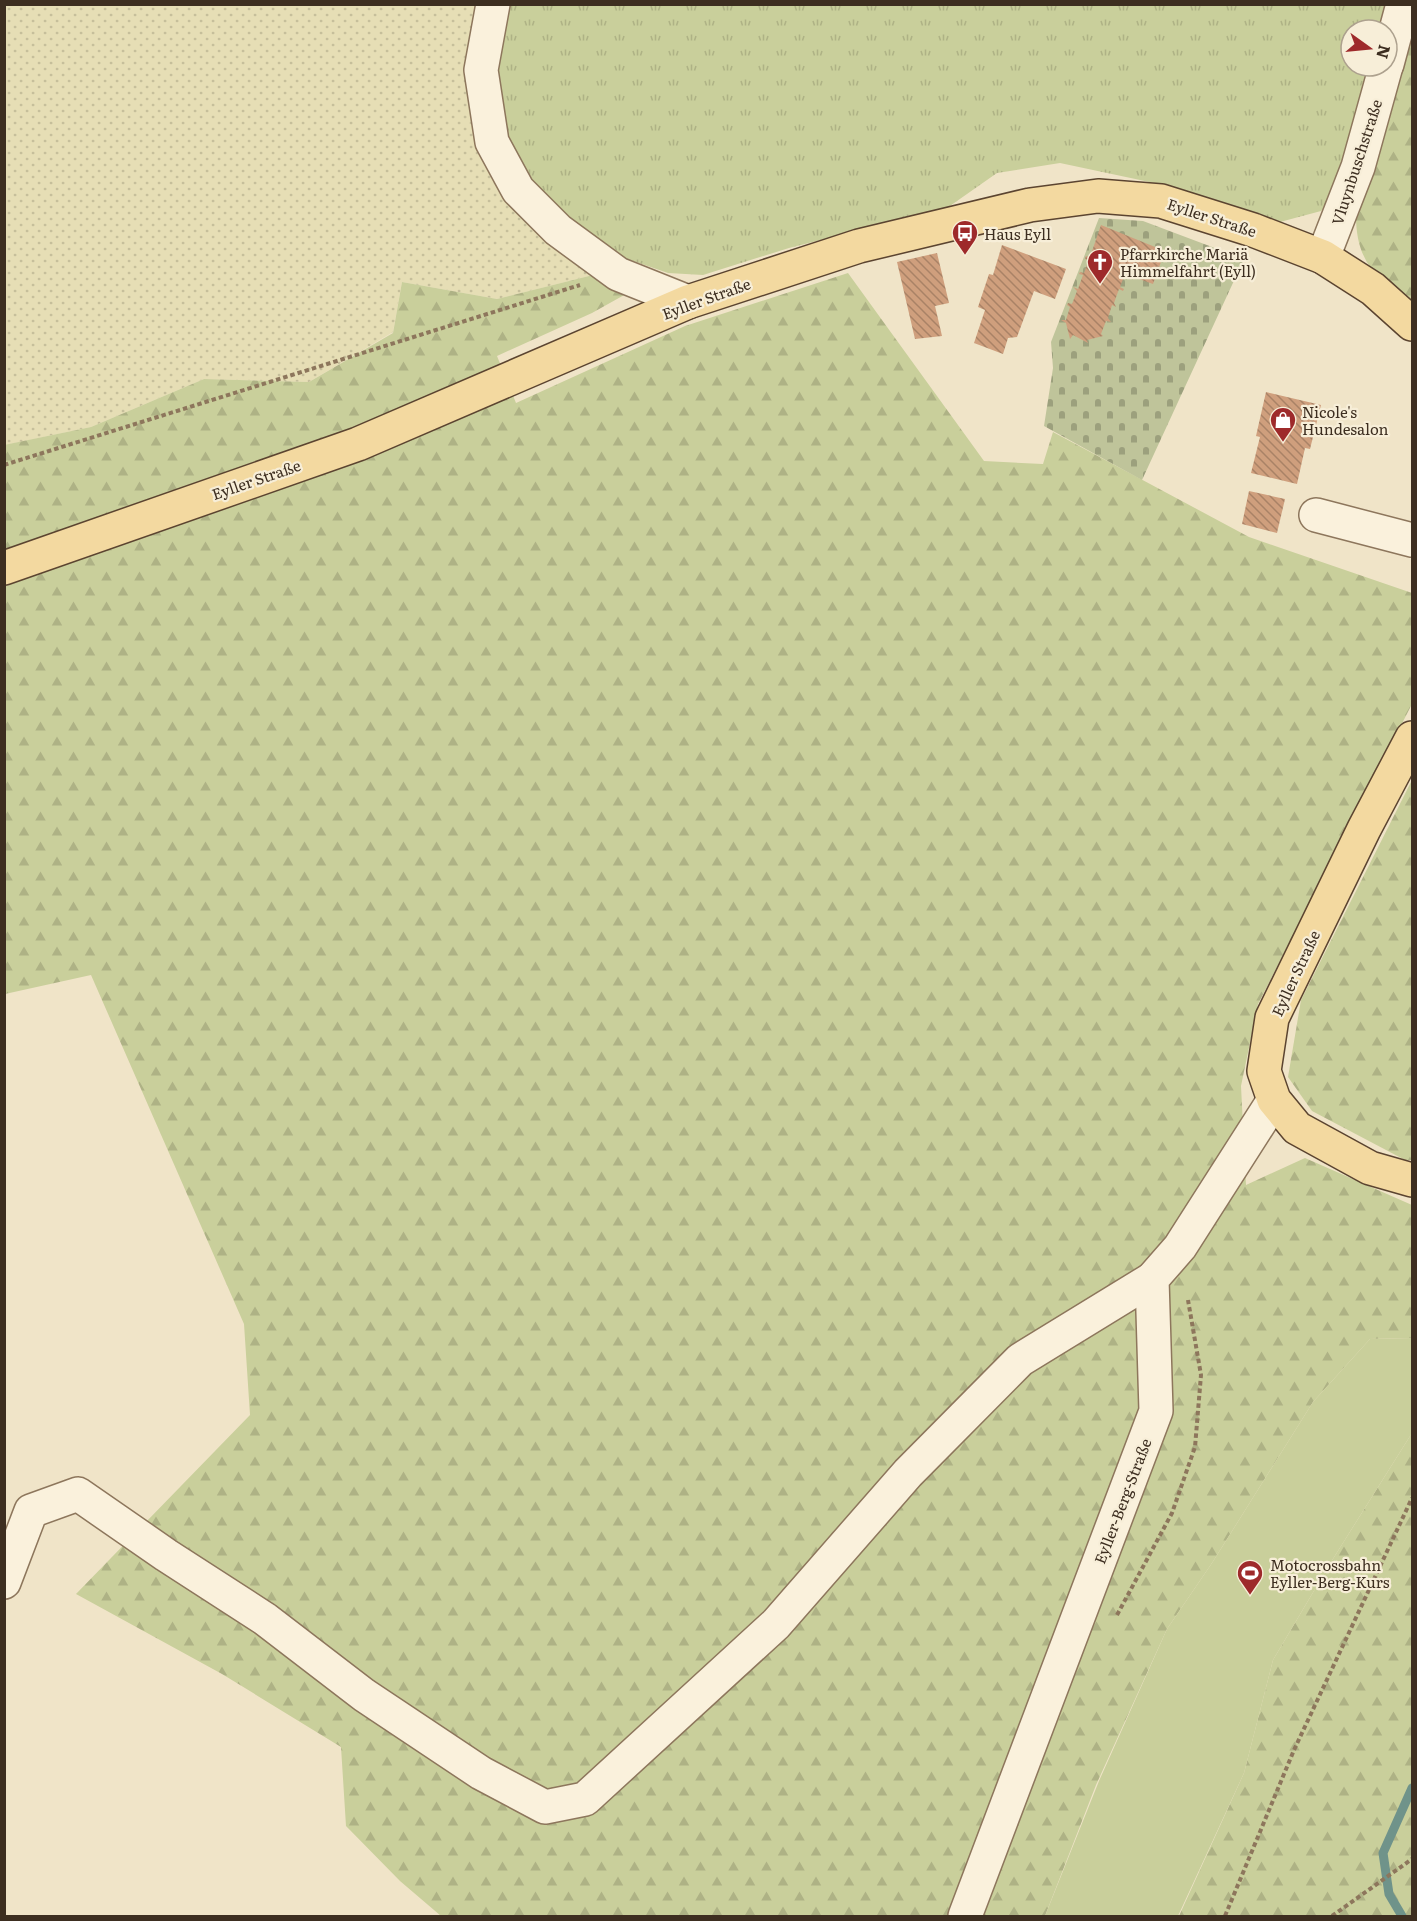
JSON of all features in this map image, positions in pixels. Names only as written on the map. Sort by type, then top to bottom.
[{"type":"main road","name":"Eyller Straße","points":[[4,568],[358,444],[688,302],[859,246],[1030,205],[1098,196],[1161,201],[1253,230],[1323,257],[1373,289],[1413,324]]},
{"type":"main road","name":"Eyller Straße","points":[[1413,738],[1364,829],[1272,1018],[1264,1071],[1274,1100],[1297,1128],[1370,1168],[1413,1180]]},
{"type":"street","points":[[493,4],[481,70],[492,142],[518,190],[558,230],[618,274],[688,302]]},
{"type":"street","name":"Vluynbuschstraße","points":[[1399,19],[1403,4]]},
{"type":"street","name":"Vluynbuschstraße","points":[[1323,257],[1358,167],[1383,78]]},
{"type":"street","points":[[1316,515],[1413,540]]},
{"type":"street","points":[[4,1582],[31,1511],[78,1494],[166,1555],[265,1619],[364,1695],[481,1773],[545,1807],[585,1799],[776,1624],[908,1473],[1020,1360],[1152,1279],[1180,1247],[1274,1100]]},
{"type":"street","name":"Eyller-Berg-Straße","points":[[965,1917],[1156,1411],[1152,1279]]},
{"type":"path","points":[[4,465],[618,274]]},
{"type":"path","points":[[1225,1917],[1294,1750],[1413,1498]]},
{"type":"path","points":[[1332,1917],[1413,1859]]},
{"type":"shaded area","points":[[5,5],[480,5],[597,274],[497,299],[402,282],[393,332],[309,382],[204,379],[91,427],[5,445]]},
{"type":"green space","points":[[505,5],[1412,5],[1412,43],[1399,37],[1399,18],[1339,18],[1339,78],[1373,78],[1358,167],[1321,211],[1280,222],[1173,187],[1060,163],[997,173],[947,208],[789,248],[703,275],[668,273],[613,254],[565,220],[529,182],[505,133],[493,71]]},
{"type":"green space","points":[[1404,41],[1412,43],[1412,311],[1379,278],[1364,257],[1357,230],[1356,212],[1394,78],[1399,78],[1399,59]]},
{"type":"green space","points":[[1099,218],[1143,221],[1244,259],[1142,480],[1044,426],[1053,368],[1051,342]]},
{"type":"green space","points":[[848,273],[984,461],[1043,464],[1053,432],[1249,537],[1412,593],[1412,704],[1258,1004],[1241,1086],[1246,1185],[1305,1158],[1412,1205],[1412,1338],[1370,1339],[1313,1402],[1212,1563],[1167,1629],[1096,1785],[1045,1916],[441,1916],[400,1881],[346,1826],[341,1747],[222,1674],[76,1594],[250,1415],[244,1324],[91,975],[5,994],[4,445],[91,427],[204,379],[309,382],[393,333],[402,282],[497,299],[597,274],[626,294],[592,313],[497,356],[516,403],[685,326]]},
{"type":"green space","points":[[1412,780],[1412,1160],[1405,1160],[1312,1111],[1288,1077],[1301,1000]]},
{"type":"green space","name":"Motocrossbahn Eyller-Berg-Kurs","points":[[1412,1338],[1412,1433],[1273,1660],[1244,1773],[1178,1916],[1045,1916],[1099,1781],[1167,1629],[1212,1563],[1313,1402],[1370,1339]]},
{"type":"green space","points":[[1412,1433],[1412,1916],[1179,1916],[1244,1773],[1273,1660]]},
{"type":"building","name":"Pfarrkirche Mariä Himmelfahrt (Eyll)","points":[[1101,225],[1165,251],[1153,284],[1125,274],[1120,287],[1124,289],[1123,291],[1119,289],[1114,303],[1116,307],[1112,305],[1108,318],[1111,322],[1106,321],[1101,334],[1103,336],[1087,340],[1088,343],[1073,335],[1070,339],[1066,323],[1061,320],[1066,320],[1070,307],[1067,305],[1072,304],[1077,291],[1073,287],[1078,289],[1083,275],[1079,274],[1084,273],[1089,260],[1085,259],[1086,256],[1090,257]]},
{"type":"building","points":[[1002,245],[1066,269],[1055,299],[1034,291],[1017,337],[1008,338],[1003,354],[974,343],[985,310],[978,307],[989,274],[993,275]]},
{"type":"building","points":[[937,253],[949,303],[935,306],[942,336],[915,339],[897,262]]},
{"type":"building","points":[[1266,392],[1321,405],[1310,449],[1305,448],[1297,484],[1251,473],[1260,437],[1256,436]]},
{"type":"building","points":[[1249,491],[1285,499],[1277,533],[1242,524]]},
{"type":"waterway","points":[[1402,1916],[1389,1894],[1383,1853],[1412,1788]]},
{"type":"place","name":"Haus Eyll","points":[[965,256]]},
{"type":"place","name":"Pfarrkirche Mariä Himmelfahrt (Eyll)","points":[[1100,285]]},
{"type":"place","name":"Nicole's Hundesalon","points":[[1283,443]]},
{"type":"place","name":"Motocrossbahn Eyller-Berg-Kurs","points":[[1250,1596]]}]
